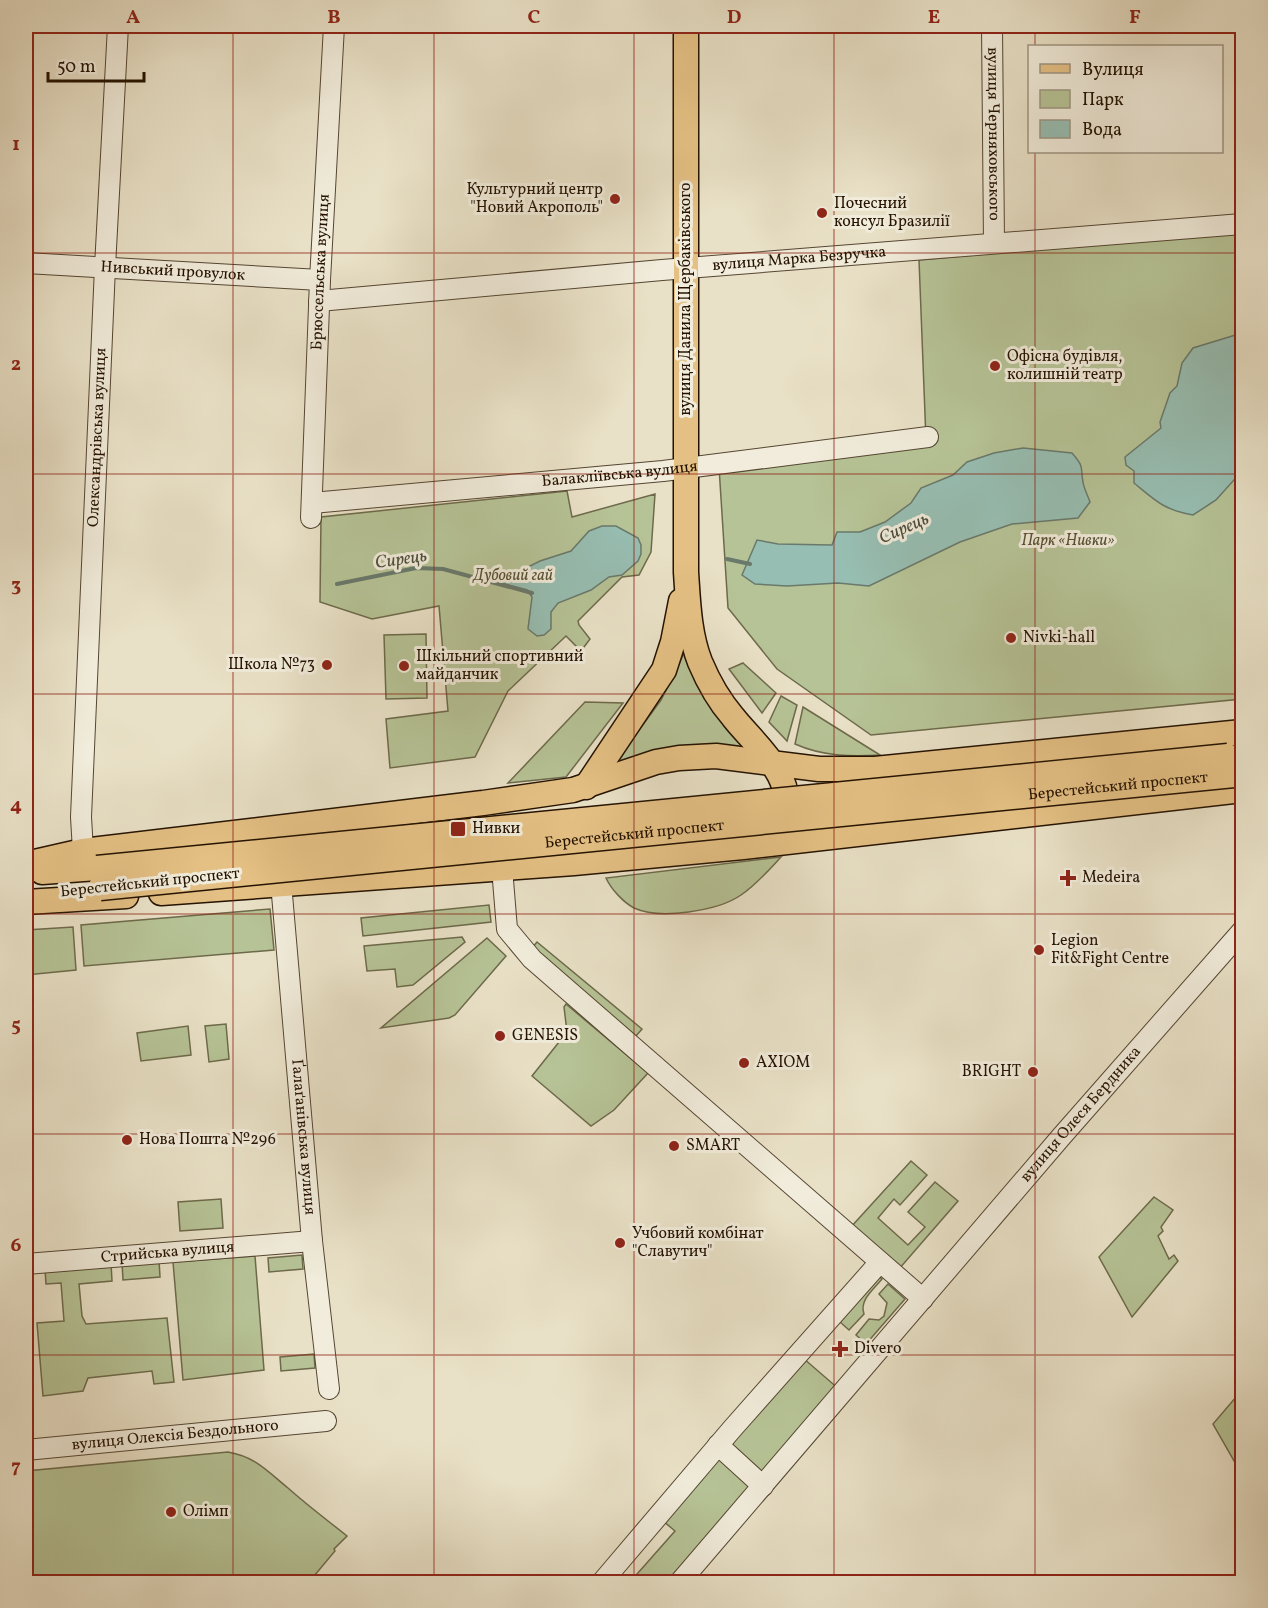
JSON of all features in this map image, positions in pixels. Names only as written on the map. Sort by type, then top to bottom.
[{"type":"main road","name":"вулиця Данила Щербаківського","points":[[686,26],[686,572],[690,624],[701,663],[732,717],[773,763],[784,789],[786,801],[775,823],[763,835],[743,847]]},
{"type":"main road","name":"вулиця Данила Щербаківського","points":[[586,787],[664,670],[673,642],[686,572]]},
{"type":"main road","points":[[773,763],[819,769],[875,769],[1242,732]]},
{"type":"main road","name":"Берестейський проспект","points":[[26,864],[93,869],[586,787],[656,762],[679,758],[716,756],[773,763]]},
{"type":"main road","points":[[852,836],[831,824],[825,813],[824,801],[834,783],[846,776],[875,769]]},
{"type":"main road","name":"Берестейський проспект","points":[[26,874],[1238,770]]},
{"type":"main road","name":"Берестейський проспект","points":[[26,900],[76,901],[281,884],[501,862],[574,863],[852,836],[1238,770]]},
{"type":"main road","points":[[536,814],[543,799],[551,793]]},
{"type":"main road","points":[[483,804],[507,817]]},
{"type":"main road","points":[[542,847],[549,853],[574,863]]},
{"type":"main road","name":"Берестейський проспект","points":[[26,900],[93,869]]},
{"type":"street","name":"Олександрівська вулиця","points":[[93,869],[81,818],[118,26]]},
{"type":"street","name":"Брюссельська вулиця","points":[[311,510],[319,301],[334,26]]},
{"type":"street","name":"вулиця Черняховського","points":[[992,26],[994,243]]},
{"type":"street","name":"вулиця Марка Безручка","points":[[319,301],[1242,224]]},
{"type":"street","name":"Нивський провулок","points":[[26,263],[320,280]]},
{"type":"street","name":"Балакліївська вулиця","points":[[311,510],[686,468],[928,437]]},
{"type":"street","points":[[501,862],[507,929],[532,959],[922,1299]]},
{"type":"street","name":"Ґалаґанівська вулиця","points":[[281,884],[312,1241],[329,1389]]},
{"type":"street","name":"вулиця Олеся Бердника","points":[[680,1582],[1242,931]]},
{"type":"street","name":"Стрийська вулиця","points":[[26,1264],[312,1241]]},
{"type":"street","points":[[602,1582],[718,1445],[880,1262]]},
{"type":"street","name":"вулиця Олексія Бездольного","points":[[26,1450],[326,1421]]},
{"type":"street","points":[[718,1445],[763,1486]]},
{"type":"green space","name":"Парк «Нивки»","points":[[1242,231],[1242,699],[871,735],[777,669],[728,608],[719,467],[926,440],[919,260]]},
{"type":"green space","name":"Дубовий гай","points":[[567,491],[572,517],[655,494],[651,552],[639,575],[622,577],[578,621],[590,639],[581,651],[566,636],[508,691],[475,757],[390,768],[386,719],[448,711],[439,606],[372,619],[320,602],[321,517]]},
{"type":"green space","points":[[426,634],[427,698],[386,699],[384,635]]},
{"type":"green space","points":[[685,651],[745,748],[617,766],[615,763],[661,700]]},
{"type":"green space","points":[[743,663],[776,693],[762,713],[729,669]]},
{"type":"green space","points":[[781,696],[797,705],[787,741],[769,722]]},
{"type":"green space","points":[[585,702],[623,703],[566,777],[508,783]]},
{"type":"green space","points":[[803,707],[880,755],[836,755],[795,744]]},
{"type":"green space","points":[[781,857],[757,882],[731,901],[689,912],[658,913],[634,908],[618,895],[606,878]]},
{"type":"green space","points":[[489,905],[491,922],[363,936],[361,918]]},
{"type":"green space","points":[[270,909],[274,950],[84,966],[81,925]]},
{"type":"green space","points":[[73,927],[76,970],[26,975],[26,930]]},
{"type":"green space","points":[[462,937],[465,942],[413,985],[397,987],[395,969],[367,971],[364,946]]},
{"type":"green space","points":[[487,938],[506,956],[455,1015],[449,1018],[381,1028]]},
{"type":"green space","points":[[537,942],[642,1029],[636,1036],[532,948]]},
{"type":"green space","points":[[566,1004],[648,1073],[614,1110],[591,1126],[532,1076],[567,1032],[564,1007]]},
{"type":"green space","points":[[226,1024],[229,1059],[209,1062],[205,1026]]},
{"type":"green space","points":[[188,1026],[191,1055],[141,1061],[137,1033]]},
{"type":"green space","points":[[911,1161],[927,1175],[900,1205],[894,1199],[878,1218],[908,1245],[925,1227],[908,1212],[935,1182],[958,1201],[899,1269],[851,1227]]},
{"type":"green space","points":[[1154,1197],[1173,1210],[1161,1227],[1163,1231],[1158,1236],[1169,1259],[1174,1255],[1178,1261],[1132,1317],[1099,1257]]},
{"type":"green space","points":[[221,1199],[223,1228],[180,1231],[178,1202]]},
{"type":"green space","points":[[302,1255],[303,1269],[269,1272],[268,1258]]},
{"type":"green space","points":[[255,1256],[264,1370],[183,1380],[173,1262]]},
{"type":"green space","points":[[159,1260],[160,1277],[123,1280],[122,1263]]},
{"type":"green space","points":[[111,1263],[112,1281],[79,1284],[82,1316],[86,1324],[167,1318],[174,1382],[154,1384],[152,1371],[88,1378],[83,1391],[43,1396],[37,1323],[64,1321],[61,1283],[46,1284],[45,1269]]},
{"type":"green space","points":[[878,1276],[882,1279],[865,1299],[864,1314],[849,1330],[840,1322]]},
{"type":"green space","points":[[888,1284],[905,1299],[866,1344],[856,1335],[869,1319],[879,1320],[884,1316],[887,1303],[879,1294]]},
{"type":"green space","points":[[314,1354],[315,1368],[281,1371],[280,1357]]},
{"type":"green space","points":[[803,1358],[840,1390],[764,1476],[725,1446]]},
{"type":"green space","points":[[1242,1390],[1242,1459],[1237,1466],[1213,1424]]},
{"type":"green space","name":"Олімп","points":[[228,1452],[246,1457],[261,1466],[347,1536],[309,1582],[26,1582],[26,1471]]},
{"type":"green space","points":[[718,1454],[755,1487],[673,1582],[630,1582],[675,1531],[663,1521]]},
{"type":"water","points":[[1242,333],[1242,471],[1216,500],[1193,515],[1167,507],[1134,483],[1134,471],[1126,465],[1125,457],[1161,428],[1160,422],[1170,393],[1177,386],[1182,363],[1193,348]]},
{"type":"water","points":[[1023,448],[1072,453],[1076,458],[1081,467],[1090,502],[1078,518],[1012,524],[960,542],[869,586],[838,583],[787,586],[755,584],[742,575],[757,540],[778,544],[832,545],[837,532],[860,532],[885,522],[911,503],[921,488],[953,475],[967,462],[994,453]]},
{"type":"water","points":[[602,526],[616,526],[638,538],[641,554],[638,561],[622,575],[609,577],[591,590],[558,603],[551,612],[551,629],[544,635],[537,636],[528,629],[532,597],[527,590],[476,576],[516,573],[540,561],[571,551],[589,531]]},
{"type":"waterway","name":"Сирець","points":[[727,559],[750,564]]},
{"type":"waterway","name":"Сирець","points":[[337,584],[416,568],[443,569],[532,593]]},
{"type":"place","name":"Культурний центр \"Новий Акрополь\"","points":[[615,199]]},
{"type":"place","name":"Почесний консул Бразилії","points":[[822,213]]},
{"type":"place","name":"Офісна будівля, колишній театр","points":[[995,366]]},
{"type":"place","name":"Nivki-hall","points":[[1011,638]]},
{"type":"place","name":"Школа №73","points":[[327,665]]},
{"type":"place","name":"Шкільний спортивний майданчик","points":[[404,666]]},
{"type":"place","name":"Нивки","points":[[458,829]]},
{"type":"place","name":"Medeira","points":[[1068,878]]},
{"type":"place","name":"Legion Fit&Fight Centre","points":[[1039,950]]},
{"type":"place","name":"GENESIS","points":[[500,1036]]},
{"type":"place","name":"AXIOM","points":[[744,1063]]},
{"type":"place","name":"BRIGHT","points":[[1033,1072]]},
{"type":"place","name":"Нова Пошта №296","points":[[127,1140]]},
{"type":"place","name":"SMART","points":[[674,1146]]},
{"type":"place","name":"Учбовий комбінат \"Славутич\"","points":[[620,1243]]},
{"type":"place","name":"Divero","points":[[840,1349]]},
{"type":"place","name":"Олімп","points":[[171,1512]]}]
